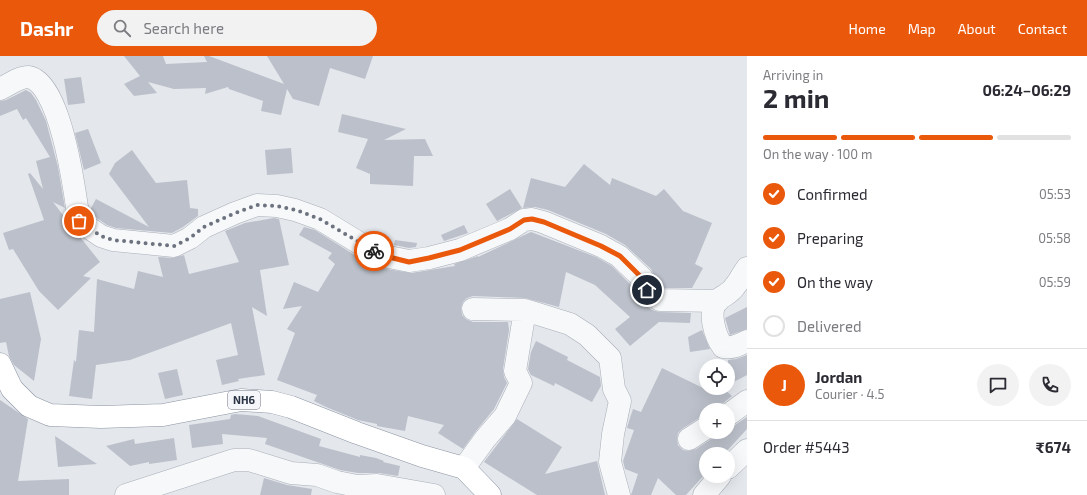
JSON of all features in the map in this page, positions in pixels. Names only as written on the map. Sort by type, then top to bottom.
[{"type":"highway","name":"NH6","points":[[0,364],[12,389],[29,406],[50,415],[101,418],[163,415],[241,400],[272,402],[291,407],[357,433],[422,456],[464,468]]},
{"type":"highway","points":[[464,468],[490,495]]},
{"type":"street","points":[[0,89],[27,77],[35,79],[42,84],[56,112],[66,146],[73,178],[79,221],[101,236],[113,240],[174,246],[190,238],[204,227],[235,213],[257,205],[277,206],[296,210],[320,219],[369,249],[389,257],[409,262],[460,250],[510,229],[524,220],[532,219],[544,222],[601,246],[620,256],[639,275],[647,290],[660,300],[718,301]]},
{"type":"street","points":[[747,268],[735,287],[718,301],[713,310],[712,317],[719,341],[723,346],[728,348],[738,346],[747,341]]},
{"type":"street","points":[[473,309],[525,310],[570,324],[587,335],[610,358],[614,389],[620,401],[613,434],[610,462],[620,495]]},
{"type":"street","points":[[464,468],[485,439],[505,416],[520,383],[515,371],[525,310]]},
{"type":"street","points":[[735,410],[747,401]]},
{"type":"street","points":[[735,461],[747,450]]},
{"type":"street","points":[[126,495],[148,491],[234,460],[249,460],[291,473],[317,475],[337,482],[357,486],[378,485],[434,495]]},
{"type":"street","points":[[704,495],[714,483]]},
{"type":"building","points":[[124,56],[163,56],[166,64],[207,62],[204,56],[209,56],[284,84],[267,56],[373,56],[365,79],[330,68],[319,106],[293,99],[287,89],[281,115],[261,111],[263,101],[229,89],[228,87],[205,94],[206,88],[174,89],[148,82],[157,93],[134,96],[124,84],[140,76]]},
{"type":"building","points":[[81,77],[85,103],[68,105],[64,79]]},
{"type":"building","points":[[26,90],[31,93],[36,100],[46,121],[58,167],[65,208],[53,202],[66,219],[69,228],[80,237],[100,262],[83,276],[91,278],[58,310],[39,291],[13,249],[9,250],[3,233],[44,220],[28,174],[30,173],[43,189],[36,161],[50,157],[26,118],[23,120],[17,109],[0,116],[0,101],[6,100]]},
{"type":"building","points":[[342,114],[406,129],[384,140],[425,139],[433,156],[414,156],[413,186],[370,184],[370,174],[356,168],[368,139],[338,132]]},
{"type":"building","points":[[88,129],[101,163],[84,170],[75,133]]},
{"type":"building","points":[[291,148],[293,173],[267,175],[265,150]]},
{"type":"building","points":[[132,150],[156,183],[187,180],[190,208],[198,209],[198,216],[172,233],[116,228],[107,225],[91,214],[90,210],[96,199],[149,227],[109,174],[115,163]]},
{"type":"building","points":[[584,164],[610,185],[612,178],[656,196],[664,189],[683,211],[712,223],[695,264],[703,268],[692,288],[664,288],[657,282],[651,269],[625,245],[606,234],[548,210],[535,207],[523,208],[531,178],[565,187]]},
{"type":"building","points":[[510,189],[522,208],[497,221],[486,204]]},
{"type":"building","points":[[274,218],[279,219],[289,265],[260,270],[267,316],[252,307],[265,375],[238,379],[239,381],[222,385],[216,360],[238,355],[231,323],[130,360],[96,365],[92,399],[69,396],[74,360],[76,362],[79,330],[94,332],[97,279],[134,289],[138,271],[163,277],[158,257],[173,258],[184,255],[189,274],[239,262],[225,231],[245,223]]},
{"type":"building","points":[[464,225],[468,233],[444,241],[441,235]]},
{"type":"building","points":[[304,227],[315,230],[364,261],[387,269],[411,273],[455,266],[454,264],[478,257],[531,232],[596,257],[612,266],[631,285],[639,300],[652,310],[660,312],[691,313],[690,323],[659,322],[630,346],[615,329],[630,317],[595,285],[566,272],[559,307],[525,298],[473,296],[467,298],[463,302],[461,308],[462,315],[466,319],[473,322],[508,322],[509,330],[503,369],[504,377],[507,383],[494,409],[463,449],[438,433],[444,425],[408,416],[405,431],[377,426],[377,424],[358,420],[326,407],[314,401],[317,395],[277,380],[295,333],[287,329],[302,306],[283,309],[294,282],[318,292],[335,264],[328,258],[332,253],[299,235]]},
{"type":"building","points":[[395,240],[417,243],[416,247],[409,248],[394,245]]},
{"type":"building","points":[[30,292],[41,339],[34,381],[14,365],[9,356],[6,342],[0,343],[0,299]]},
{"type":"building","points":[[747,307],[747,329],[730,335],[725,318]]},
{"type":"building","points":[[702,330],[710,349],[690,352],[688,337]]},
{"type":"building","points":[[536,341],[568,357],[567,360],[600,377],[601,386],[592,402],[555,383],[554,386],[531,375],[528,369],[531,352]]},
{"type":"building","points":[[747,355],[747,375],[735,381],[735,359]]},
{"type":"building","points":[[662,368],[699,386],[699,395],[732,396],[723,403],[699,403],[699,418],[678,433],[678,445],[683,450],[689,451],[699,447],[699,481],[686,495],[676,495],[658,478],[651,495],[631,495],[638,474],[625,469],[623,461],[634,430],[627,428],[633,409],[641,412]]},
{"type":"building","points":[[177,369],[183,395],[165,399],[158,373]]},
{"type":"building","points":[[0,400],[28,419],[18,481],[69,479],[69,495],[0,495]]},
{"type":"building","points":[[231,415],[258,416],[321,439],[319,446],[360,457],[360,455],[376,458],[384,461],[383,462],[400,466],[398,476],[340,470],[265,444],[267,438],[222,434],[223,444],[192,448],[189,425],[230,419]]},
{"type":"building","points":[[747,417],[747,429],[730,447],[699,447],[711,439],[735,439],[735,425]]},
{"type":"building","points":[[517,419],[562,447],[545,474],[597,461],[605,495],[537,495],[484,462]]},
{"type":"building","points":[[55,436],[97,464],[58,467]]},
{"type":"building","points":[[174,438],[177,460],[149,464],[149,462],[130,466],[106,446],[134,439],[135,444]]},
{"type":"building","points":[[264,478],[287,485],[312,489],[311,495],[260,495]]},
{"type":"way so far","points":[[79,221],[101,236],[113,240],[174,246],[190,238],[204,227],[235,213],[257,205],[277,206],[296,210],[320,219],[374,251]]},
{"type":"route","points":[[374,251],[389,257],[409,262],[429,258],[460,250],[510,229],[524,220],[532,219],[544,222],[601,246],[620,256],[642,278],[647,290]]}]
